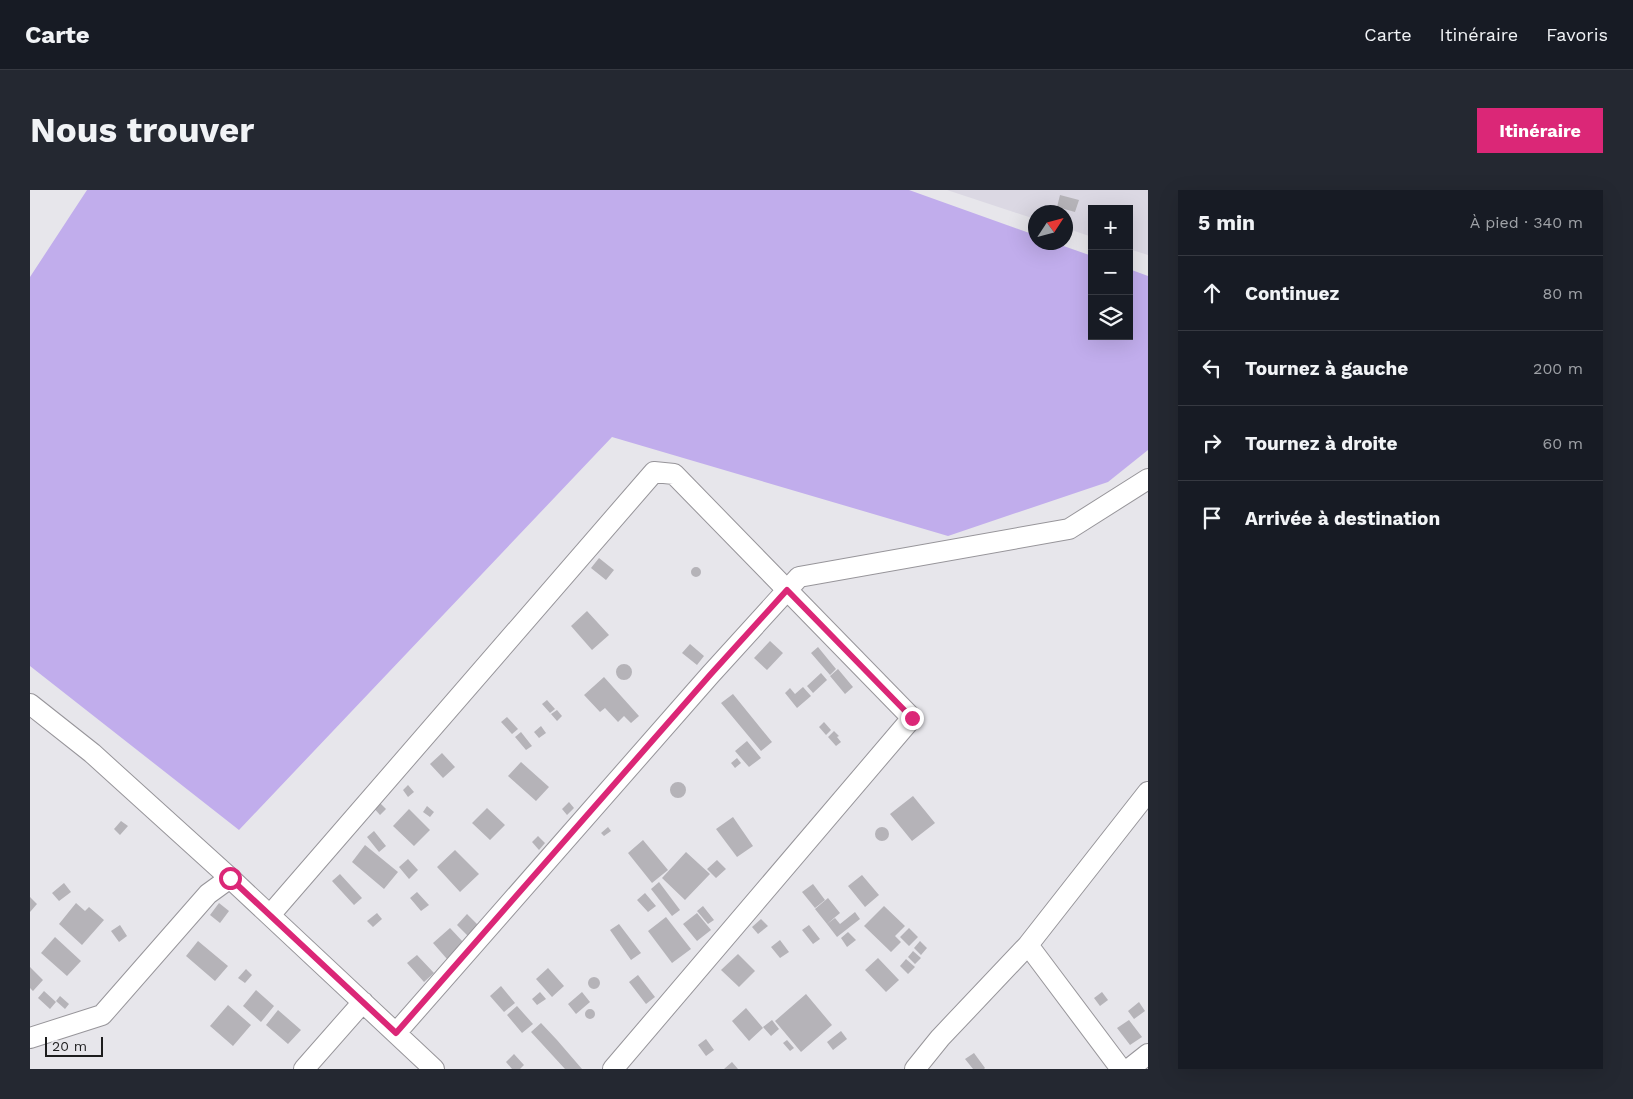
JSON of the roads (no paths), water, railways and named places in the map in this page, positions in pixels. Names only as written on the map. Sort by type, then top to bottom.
[{"type":"street","points":[[270,915],[654,472],[674,474],[912,718],[613,1069]]},
{"type":"street","points":[[396,1033],[704,682],[799,577],[1069,528],[1148,479]]},
{"type":"street","points":[[30,704],[92,753],[230,878],[434,1069]]},
{"type":"street","points":[[915,1069],[940,1038],[1028,945],[1148,792]]},
{"type":"street","points":[[30,1038],[102,1016],[208,894],[230,878]]},
{"type":"street","points":[[1028,945],[1121,1069]]},
{"type":"street","points":[[304,1069],[363,1002]]},
{"type":"street","points":[[1129,1069],[1148,1054]]}]
